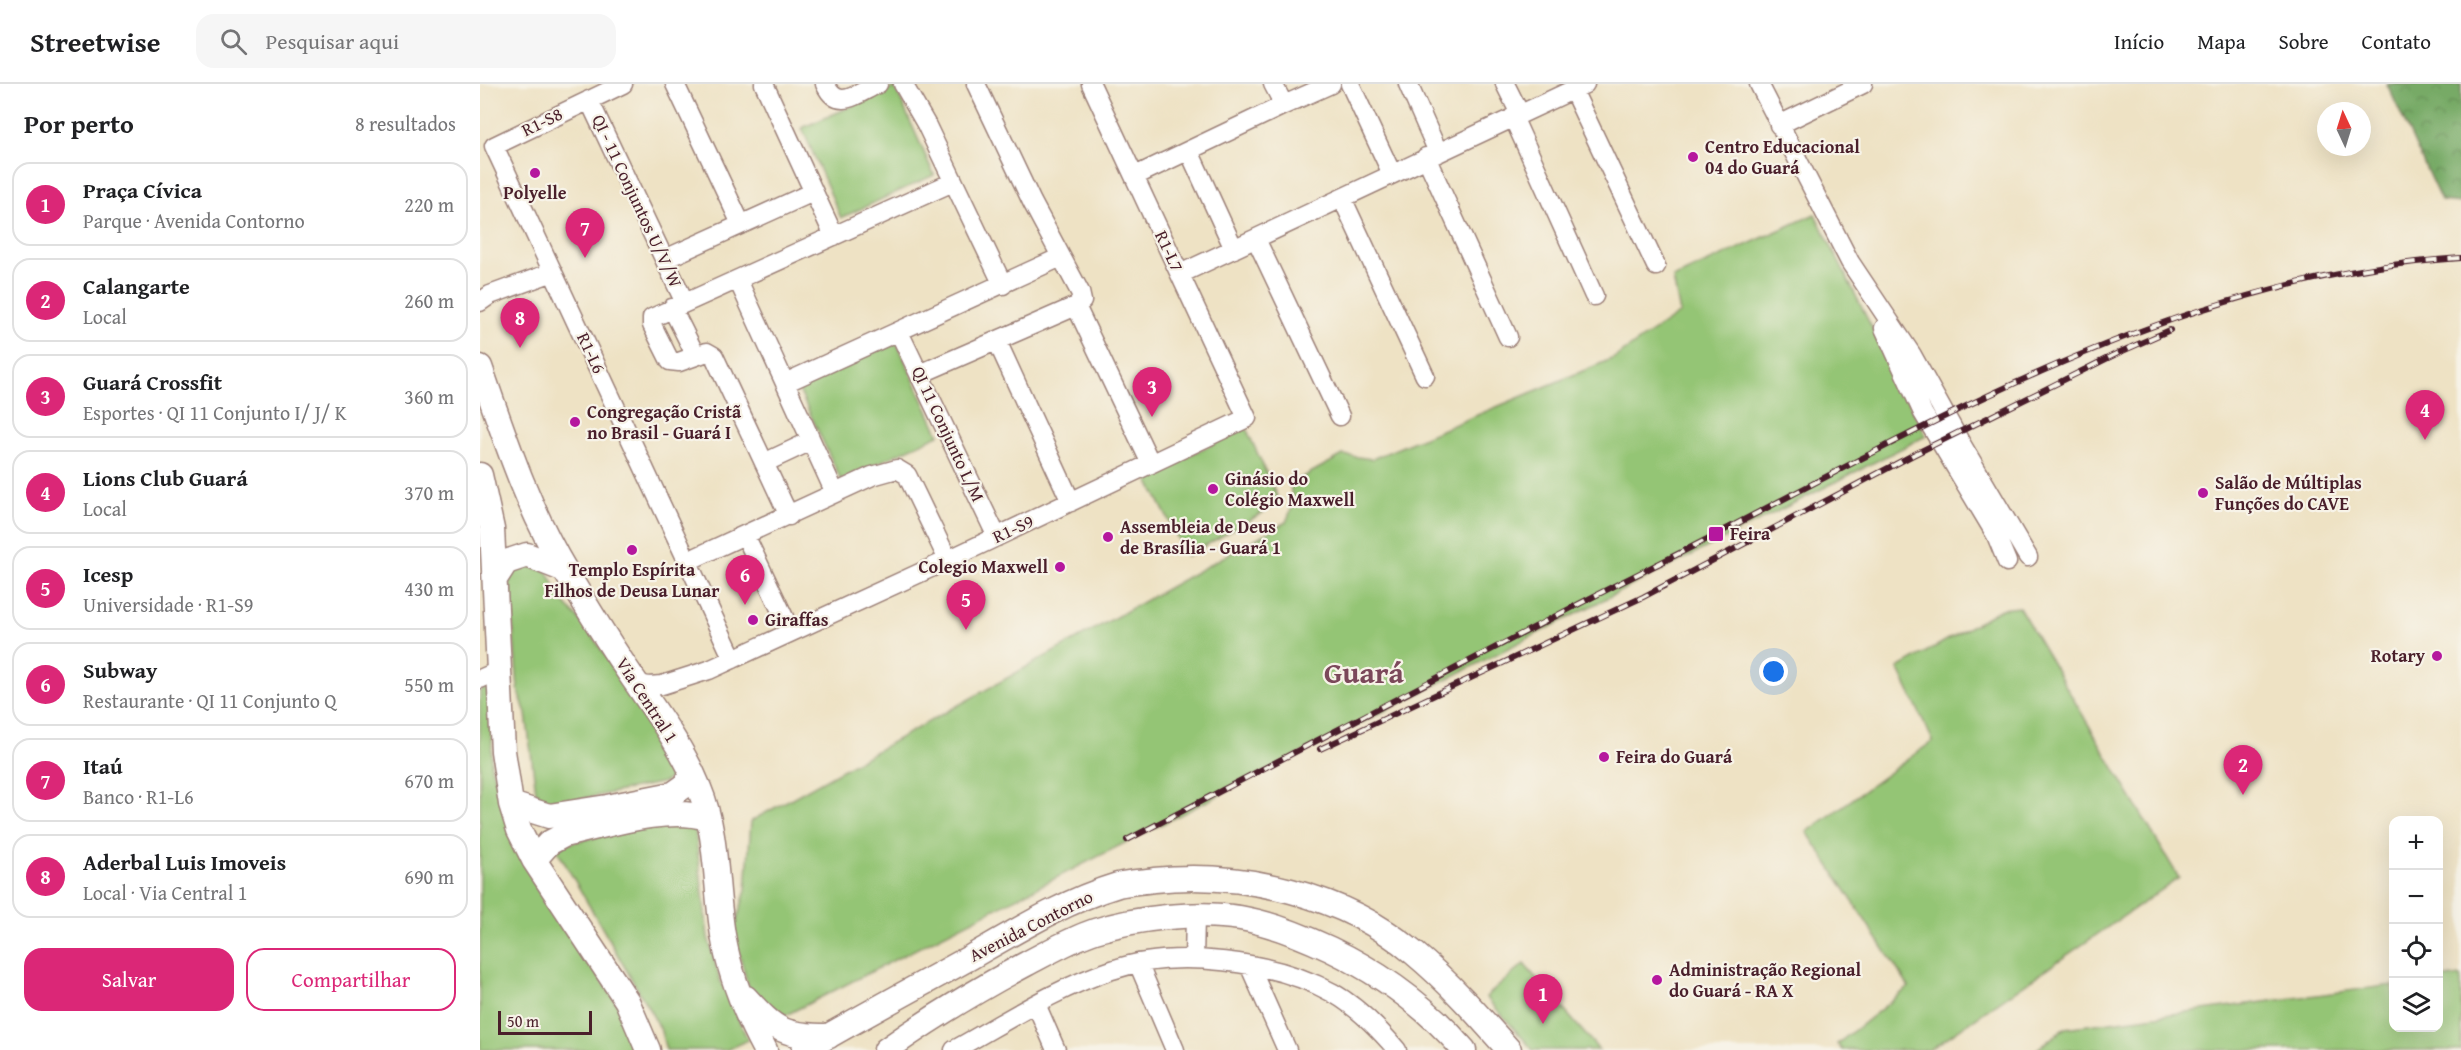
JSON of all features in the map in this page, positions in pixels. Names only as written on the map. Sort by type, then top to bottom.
[{"type":"main road","name":"Via Central 1","points":[[480,367],[524,490],[538,522],[565,570],[637,684],[658,712],[692,772],[700,791],[707,818],[723,934],[736,987],[747,1017],[765,1050]]},
{"type":"main road","points":[[480,475],[492,529],[495,579],[489,675],[511,804],[519,830],[534,860],[627,1001],[648,1050]]},
{"type":"main road","points":[[492,529],[503,539],[516,543],[532,535],[538,522]]},
{"type":"main road","points":[[495,579],[507,562],[527,555],[565,570]]},
{"type":"main road","points":[[511,804],[549,816],[607,807],[673,794],[686,785],[692,772]]},
{"type":"main road","points":[[534,860],[549,843],[564,835],[668,814],[693,814],[707,818]]},
{"type":"main road","name":"Avenida Contorno","points":[[804,1050],[1065,905],[1121,884],[1192,878],[1229,879],[1280,888],[1338,908],[1385,932],[1413,952],[1463,998],[1509,1050]]},
{"type":"main road","points":[[1121,884],[1109,906],[1116,920],[1124,924]]},
{"type":"main road","points":[[1259,922],[1276,909],[1280,888]]},
{"type":"main road","name":"Avenida Contorno","points":[[886,1050],[952,1005],[1066,942],[1124,924],[1163,917],[1195,916],[1239,918],[1259,922],[1303,938],[1362,965],[1396,988],[1459,1044]]},
{"type":"main road","points":[[736,987],[758,1011],[783,1031],[798,1036],[829,1036]]},
{"type":"main road","points":[[1459,1044],[1456,1024],[1476,1017],[1482,1020]]},
{"type":"street","name":"R1-S8","points":[[494,146],[623,84]]},
{"type":"street","points":[[675,84],[741,224]]},
{"type":"street","points":[[764,84],[834,236]]},
{"type":"street","points":[[825,84],[830,95],[834,99],[841,100],[878,84]]},
{"type":"street","points":[[903,84],[926,124],[1003,285]]},
{"type":"street","points":[[920,374],[1076,306],[1082,301],[1082,296],[976,84]]},
{"type":"street","name":"R1-L7","points":[[1091,84],[1247,418]]},
{"type":"street","points":[[1273,84],[1284,105]]},
{"type":"street","points":[[1135,176],[1331,84]]},
{"type":"street","points":[[1350,84],[1392,174]]},
{"type":"street","points":[[1408,84],[1432,154],[1508,336]]},
{"type":"street","points":[[1505,84],[1516,115],[1594,296]]},
{"type":"street","points":[[1759,84],[1829,224],[1863,283],[1912,356],[2028,557]]},
{"type":"street","points":[[1779,125],[1863,84]]},
{"type":"street","points":[[1180,273],[1579,87],[1656,266]]},
{"type":"street","name":"QI - 11 Conjuntos U/V/W","points":[[590,100],[664,259],[696,356]]},
{"type":"street","name":"R1-L6","points":[[494,146],[733,659]]},
{"type":"street","points":[[1189,151],[1234,249]]},
{"type":"street","points":[[789,516],[714,356],[707,351],[679,362],[670,362],[651,321],[654,316],[953,182]]},
{"type":"street","points":[[664,259],[813,192]]},
{"type":"street","points":[[1342,198],[1425,376]]},
{"type":"street","points":[[1256,239],[1340,416]]},
{"type":"street","points":[[785,383],[1061,257]]},
{"type":"street","points":[[483,298],[553,272]]},
{"type":"street","points":[[738,280],[835,493]]},
{"type":"street","points":[[1863,283],[1923,414],[1996,535],[2007,562]]},
{"type":"street","points":[[1076,306],[1151,464]]},
{"type":"street","name":"QI 11 Conjunto L/M","points":[[899,332],[997,537]]},
{"type":"street","points":[[997,341],[1071,502]]},
{"type":"street","name":"R1-S9","points":[[637,684],[649,686],[678,681],[733,659],[1247,418]]},
{"type":"street","points":[[764,463],[812,441]]},
{"type":"street","points":[[688,561],[884,471],[902,470],[907,475],[948,560]]},
{"type":"street","points":[[745,535],[791,632]]},
{"type":"street","points":[[658,712],[668,691],[678,681]]},
{"type":"street","points":[[1194,959],[1195,916]]},
{"type":"street","points":[[954,1050],[1036,1004],[1112,969],[1162,960],[1194,959],[1286,972],[1335,994],[1358,1011],[1397,1050]]},
{"type":"street","points":[[1138,963],[1175,1050]]},
{"type":"street","points":[[1250,967],[1287,1050]]},
{"type":"street","points":[[1036,1004],[1056,1050]]},
{"type":"green space","points":[[2387,84],[2461,84],[2461,203],[2441,201]]},
{"type":"green space","points":[[895,87],[934,175],[841,218],[802,128]]},
{"type":"green space","points":[[1815,214],[1926,436],[784,1016],[749,989],[733,932],[746,890],[751,821],[1286,522],[1293,505],[1290,484],[1343,455],[1372,459],[1614,358],[1680,313],[1673,278]]},
{"type":"green space","points":[[896,341],[939,435],[841,480],[797,386]]},
{"type":"green space","name":"Ginásio do Colégio Maxwell","points":[[1246,428],[1280,503],[1187,556],[1146,476]]},
{"type":"green space","points":[[517,563],[547,571],[563,601],[589,631],[674,758],[677,771],[665,782],[552,805],[536,792],[526,714],[518,689],[509,573]]},
{"type":"green space","points":[[2019,607],[2179,878],[1929,1050],[1842,1050],[1837,1044],[1909,987],[1807,832],[1933,741],[1898,668],[2001,609]]},
{"type":"green space","points":[[494,684],[491,768],[540,888],[635,1031],[638,1050],[480,1050],[480,690]]},
{"type":"green space","points":[[679,819],[695,829],[708,937],[720,980],[748,1040],[726,1050],[666,1050],[660,1028],[557,850],[565,844]]},
{"type":"green space","points":[[1524,964],[1599,1050],[1533,1050],[1486,997]]},
{"type":"green space","points":[[2461,976],[2461,1050],[2036,1050],[2065,1028],[2389,986],[2389,1032],[2443,1032],[2443,978]]},
{"type":"railway","points":[[1127,840],[1892,443],[1983,398],[2074,357],[2168,321],[2263,291],[2361,270],[2461,258]]},
{"type":"railway","points":[[1320,749],[1643,597],[1913,455],[2118,353],[2170,330]]},
{"type":"place","name":"Centro Educacional 04 do Guará","points":[[1693,157]]},
{"type":"place","name":"Polyelle","points":[[535,173]]},
{"type":"place","name":"Itaú","points":[[585,258]]},
{"type":"place","name":"Aderbal Luis Imoveis","points":[[520,348]]},
{"type":"place","name":"Guará Crossfit","points":[[1152,417]]},
{"type":"place","name":"Congregação Cristã no Brasil - Guará I","points":[[575,422]]},
{"type":"place","name":"Lions Club Guará","points":[[2425,440]]},
{"type":"place","name":"Ginásio do Colégio Maxwell","points":[[1213,489]]},
{"type":"place","name":"Salão de Múltiplas Funções do CAVE","points":[[2203,493]]},
{"type":"place","name":"Feira","points":[[1716,534]]},
{"type":"place","name":"Assembleia de Deus de Brasília - Guará 1","points":[[1108,537]]},
{"type":"place","name":"Templo Espírita Filhos de Deusa Lunar","points":[[632,550]]},
{"type":"place","name":"Colegio Maxwell","points":[[1060,567]]},
{"type":"place","name":"Subway","points":[[745,605]]},
{"type":"place","name":"Giraffas","points":[[753,620]]},
{"type":"place","name":"Icesp","points":[[966,630]]},
{"type":"place","name":"Rotary","points":[[2437,656]]},
{"type":"place","name":"Feira do Guará","points":[[1604,757]]},
{"type":"place","name":"Calangarte","points":[[2243,795]]},
{"type":"place","name":"Administração Regional do Guará - RA X","points":[[1657,980]]},
{"type":"place","name":"Praça Cívica","points":[[1543,1024]]},
{"type":"district","name":"Guará","points":[[1364,673]]}]
